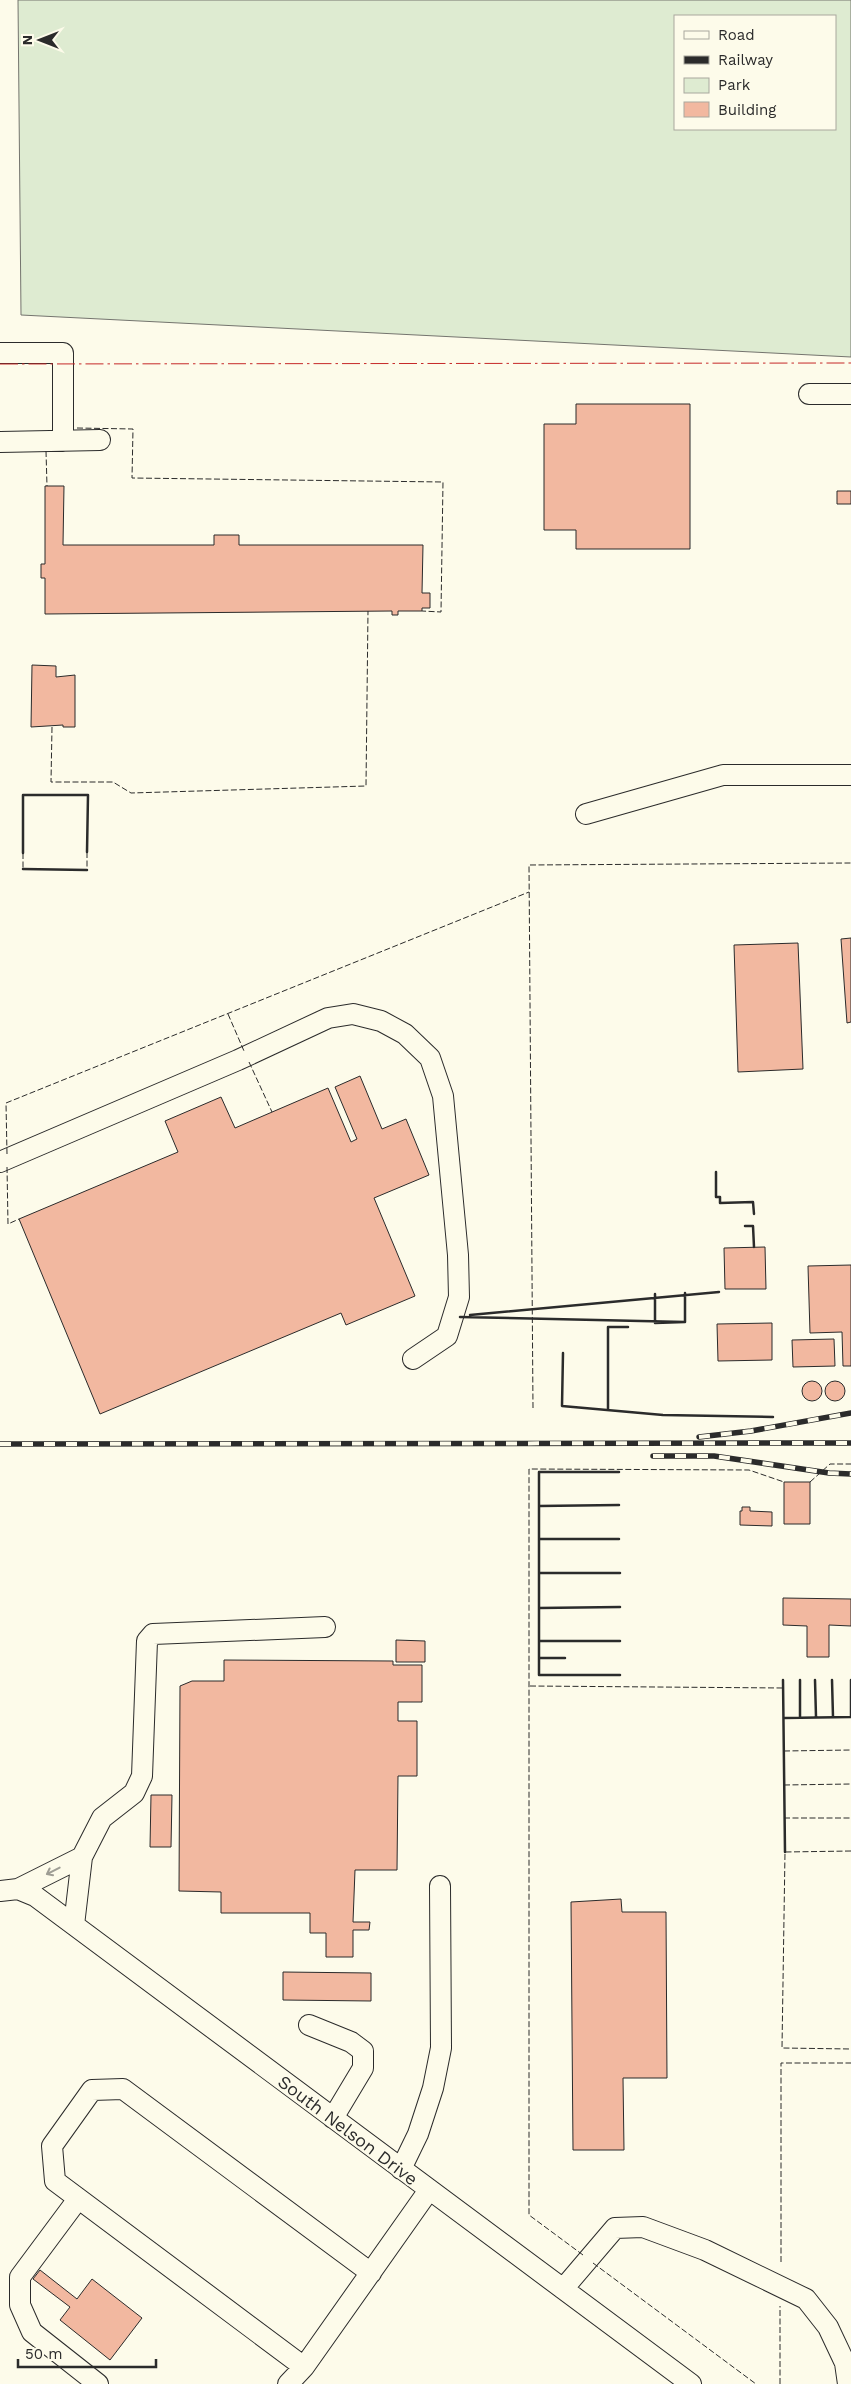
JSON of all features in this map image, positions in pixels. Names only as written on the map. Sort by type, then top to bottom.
[{"type":"lane","points":[[0,353],[63,353],[63,441]]},
{"type":"lane","points":[[810,394],[851,394]]},
{"type":"lane","points":[[0,442],[100,440]]},
{"type":"lane","points":[[586,814],[723,775],[851,775]]},
{"type":"lane","points":[[0,1162],[229,1064],[328,1018],[353,1014],[381,1021],[405,1034],[430,1058],[443,1096],[458,1255],[459,1297],[447,1336],[413,1359]]},
{"type":"lane","points":[[74,1925],[82,1857],[102,1818],[134,1793],[142,1776],[147,1641],[153,1634],[325,1627]]},
{"type":"lane","points":[[9,1890],[82,1857]]},
{"type":"lane","points":[[401,2169],[418,2134],[433,2088],[441,2048],[440,1886]]},
{"type":"lane","name":"South Nelson Drive","points":[[9,1890],[35,1896],[692,2384]]},
{"type":"lane","points":[[309,2025],[352,2042],[363,2051],[363,2068],[333,2118]]},
{"type":"lane","points":[[304,2367],[55,2182],[52,2146],[92,2090],[123,2089],[371,2272]]},
{"type":"lane","points":[[288,2384],[304,2367],[429,2190]]},
{"type":"lane","points":[[78,2199],[20,2277],[20,2305],[32,2332],[98,2384]]},
{"type":"lane","points":[[564,2289],[615,2228],[643,2227],[705,2250],[806,2299],[828,2327],[845,2363],[848,2384]]},
{"type":"green space","points":[[18,0],[851,0],[851,357],[21,315]]},
{"type":"building","points":[[576,404],[690,404],[690,549],[576,549],[576,530],[544,530],[544,424],[576,424]]},
{"type":"building","points":[[45,486],[64,486],[63,545],[214,545],[214,535],[239,535],[239,545],[423,545],[422,593],[430,593],[430,608],[422,608],[422,611],[398,611],[398,615],[392,615],[392,611],[45,614],[45,578],[41,578],[41,564],[45,564]]},
{"type":"building","points":[[837,491],[851,491],[851,504],[837,504]]},
{"type":"building","points":[[32,665],[56,666],[56,677],[75,675],[75,727],[63,727],[63,725],[31,727]]},
{"type":"building","points":[[851,938],[851,1022],[847,1023],[841,939]]},
{"type":"building","points":[[798,943],[803,1069],[738,1072],[734,945]]},
{"type":"building","points":[[360,1076],[382,1129],[406,1119],[429,1175],[374,1198],[415,1296],[346,1325],[341,1313],[100,1414],[19,1219],[178,1152],[165,1121],[221,1097],[235,1128],[328,1088],[351,1142],[357,1139],[335,1087]]},
{"type":"building","points":[[765,1247],[766,1289],[725,1289],[724,1248]]},
{"type":"building","points":[[851,1265],[851,1366],[843,1366],[842,1332],[810,1333],[808,1266]]},
{"type":"building","points":[[772,1323],[772,1360],[718,1361],[717,1324]]},
{"type":"building","points":[[834,1339],[835,1366],[793,1367],[792,1340]]},
{"type":"building","points":[[812,1381],[819,1384],[822,1391],[819,1398],[812,1401],[805,1398],[802,1391],[805,1384]]},
{"type":"building","points":[[835,1381],[842,1384],[845,1391],[842,1398],[835,1401],[828,1398],[825,1391],[828,1384]]},
{"type":"building","points":[[784,1482],[810,1482],[810,1524],[784,1524]]},
{"type":"building","points":[[742,1507],[750,1507],[750,1511],[772,1512],[772,1526],[740,1525],[740,1511],[742,1511]]},
{"type":"building","points":[[783,1598],[851,1599],[851,1626],[829,1625],[829,1657],[807,1657],[807,1626],[783,1625]]},
{"type":"building","points":[[396,1640],[425,1641],[425,1662],[396,1662]]},
{"type":"building","points":[[224,1660],[393,1661],[393,1665],[422,1665],[422,1702],[398,1702],[398,1721],[417,1721],[417,1776],[398,1776],[397,1870],[355,1870],[353,1922],[370,1922],[369,1930],[353,1930],[353,1957],[326,1957],[326,1933],[310,1933],[310,1913],[221,1913],[221,1892],[179,1891],[180,1686],[192,1681],[224,1681]]},
{"type":"building","points":[[151,1795],[172,1795],[171,1847],[150,1847]]},
{"type":"building","points":[[621,1899],[622,1912],[666,1912],[667,2078],[623,2078],[624,2150],[573,2150],[571,1902]]},
{"type":"building","points":[[283,1972],[371,1973],[371,2001],[283,2000]]},
{"type":"building","points":[[40,2270],[77,2299],[92,2279],[142,2318],[110,2360],[60,2320],[70,2307],[33,2279]]},
{"type":"railway","points":[[699,1437],[751,1431],[851,1413]]},
{"type":"railway","points":[[0,1444],[851,1443]]},
{"type":"railway","points":[[653,1456],[714,1456],[829,1473],[851,1474]]},
{"type":"fence","points":[[77,428],[133,429],[132,478],[443,482],[441,612],[422,611]]},
{"type":"fence","points":[[46,451],[47,486]]},
{"type":"fence","points":[[52,727],[51,782],[113,782],[131,793],[366,786],[368,611]]},
{"type":"fence","points":[[87,852],[87,870]]},
{"type":"fence","points":[[23,853],[23,869]]},
{"type":"fence","points":[[533,1408],[529,865],[851,863]]},
{"type":"fence","points":[[7,1154],[6,1103],[529,892]]},
{"type":"fence","points":[[228,1014],[244,1051]]},
{"type":"fence","points":[[249,1062],[272,1112]]},
{"type":"fence","points":[[7,1167],[8,1224],[19,1219]]},
{"type":"fence","points":[[810,1482],[830,1464],[851,1464]]},
{"type":"fence","points":[[583,2255],[529,2215],[529,1469],[749,1470],[784,1482]]},
{"type":"fence","points":[[530,1686],[783,1688]]},
{"type":"fence","points":[[784,1751],[851,1750]]},
{"type":"fence","points":[[784,1785],[851,1784]]},
{"type":"fence","points":[[784,1818],[851,1818]]},
{"type":"fence","points":[[851,1851],[785,1852],[782,2048],[851,2049]]},
{"type":"fence","points":[[781,2262],[781,2063],[851,2063]]},
{"type":"fence","points":[[593,2263],[756,2384]]},
{"type":"fence","points":[[780,2306],[780,2384]]},
{"type":"wall","points":[[23,853],[23,795],[88,795],[87,852]]},
{"type":"wall","points":[[23,869],[87,870]]},
{"type":"wall","points":[[716,1172],[716,1197],[720,1197],[720,1203],[753,1202],[754,1214]]},
{"type":"wall","points":[[745,1226],[753,1226],[754,1247]]},
{"type":"wall","points":[[470,1315],[719,1292]]},
{"type":"wall","points":[[685,1293],[685,1322]]},
{"type":"wall","points":[[460,1317],[685,1322],[655,1323],[655,1294]]},
{"type":"wall","points":[[608,1410],[608,1327],[628,1327]]},
{"type":"wall","points":[[563,1353],[562,1406],[663,1415],[773,1417]]},
{"type":"wall","points":[[619,1472],[539,1472],[539,1675],[620,1675]]},
{"type":"wall","points":[[539,1506],[619,1505]]},
{"type":"wall","points":[[539,1539],[619,1539]]},
{"type":"wall","points":[[539,1573],[620,1573]]},
{"type":"wall","points":[[539,1608],[620,1607]]},
{"type":"wall","points":[[539,1641],[620,1641]]},
{"type":"wall","points":[[539,1658],[565,1658]]},
{"type":"wall","points":[[783,1680],[785,1852]]},
{"type":"wall","points":[[800,1680],[800,1717]]},
{"type":"wall","points":[[815,1680],[816,1717]]},
{"type":"wall","points":[[832,1680],[833,1717]]},
{"type":"wall","points":[[851,1680],[851,1717]]},
{"type":"wall","points":[[784,1718],[851,1717]]},
{"type":"power","points":[[0,364],[851,363]]}]
